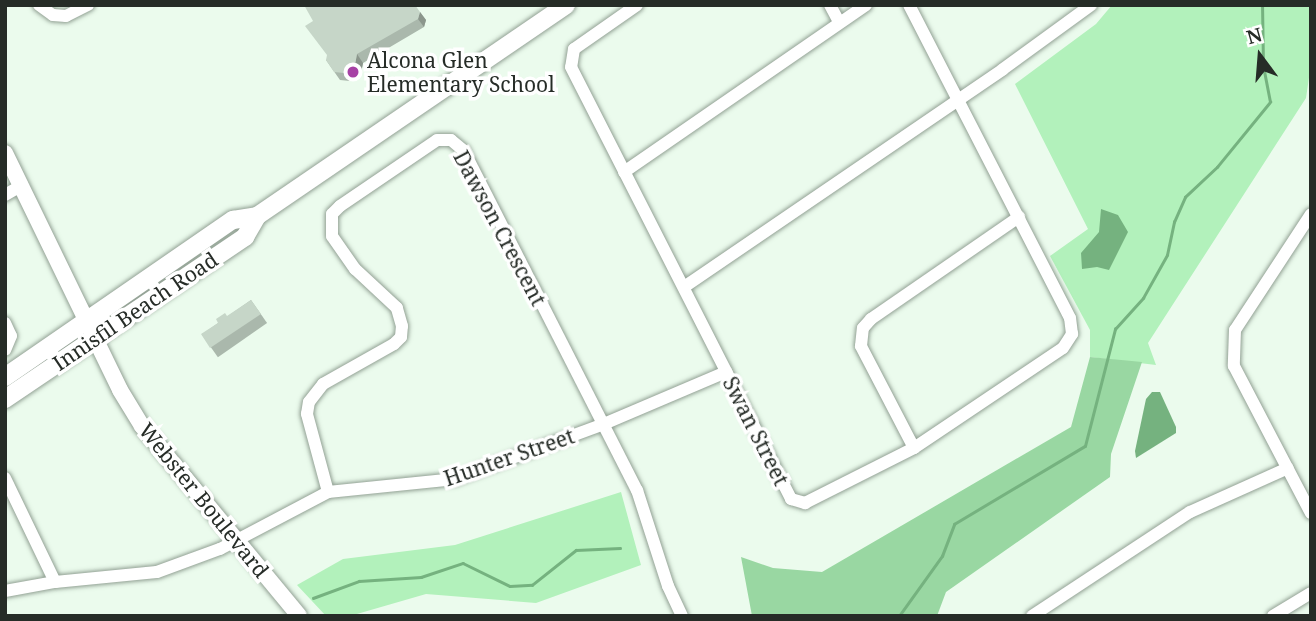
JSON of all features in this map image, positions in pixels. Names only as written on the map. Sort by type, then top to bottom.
[{"type":"main road","name":"Innisfil Beach Road","points":[[5,377],[91,331],[245,237],[257,216],[566,5]]},
{"type":"main road","name":"Innisfil Beach Road","points":[[5,399],[91,331]]},
{"type":"street","points":[[39,5],[52,15],[66,16],[88,5]]},
{"type":"street","name":"Swan Street","points":[[636,5],[571,54],[571,67],[794,501],[804,503],[914,448],[1063,348],[1070,339],[1070,318],[909,5]]},
{"type":"street","points":[[830,5],[839,22]]},
{"type":"street","points":[[624,172],[866,5]]},
{"type":"street","points":[[684,287],[958,101],[1091,5]]},
{"type":"street","name":"Dawson Crescent","points":[[328,492],[307,414],[309,402],[323,384],[394,344],[401,337],[402,326],[397,308],[355,269],[332,236],[332,214],[437,140],[451,140],[464,151],[604,425]]},
{"type":"street","name":"Webster Boulevard","points":[[5,153],[120,390],[142,426],[299,616]]},
{"type":"street","points":[[5,195],[22,185]]},
{"type":"street","points":[[1311,214],[1236,330],[1234,366],[1311,513]]},
{"type":"street","points":[[914,448],[862,346],[863,328],[873,317],[1018,217]]},
{"type":"street","points":[[5,323],[11,336],[5,350]]},
{"type":"street","name":"Hunter Street","points":[[5,591],[55,582],[157,572],[219,549],[328,492],[456,479],[604,425],[726,372]]},
{"type":"street","points":[[604,425],[637,490],[668,586],[682,616]]},
{"type":"street","points":[[1032,616],[1190,512],[1288,468]]},
{"type":"street","points":[[5,478],[55,582]]},
{"type":"street","points":[[1273,616],[1311,593]]},
{"type":"shaded area","points":[[1112,5],[1311,5],[1311,64],[1306,98],[1148,343],[1156,365],[1090,357],[1090,330],[1050,256],[1088,229],[1015,84],[1096,24]]},
{"type":"shaded area","points":[[1101,209],[1118,215],[1128,232],[1109,270],[1097,267],[1082,269],[1081,253],[1099,232]]},
{"type":"shaded area","points":[[1090,357],[1142,362],[1111,454],[1110,477],[946,592],[937,616],[752,616],[741,557],[773,568],[822,572],[1071,427]]},
{"type":"shaded area","points":[[1152,392],[1160,392],[1176,427],[1176,433],[1136,458],[1135,451],[1146,399]]},
{"type":"shaded area","points":[[621,492],[641,565],[536,603],[426,594],[350,616],[326,616],[297,585],[343,559],[455,545]]},
{"type":"building","points":[[304,5],[415,5],[420,12],[418,19],[357,54],[355,65],[344,73],[334,72],[326,60],[327,55],[305,26],[313,21]]},
{"type":"building","points":[[251,300],[261,314],[210,348],[201,334],[218,323],[216,319],[225,313],[227,316]]},
{"type":"waterway","points":[[899,616],[942,556],[954,524],[1085,446],[1115,329],[1143,298],[1167,255],[1174,222],[1185,197],[1217,167],[1270,102],[1263,66],[1262,5]]},
{"type":"waterway","points":[[313,598],[359,581],[421,577],[463,563],[510,586],[532,585],[576,550],[620,548]]},
{"type":"place","name":"Alcona Glen Elementary School","points":[[353,72]]}]
